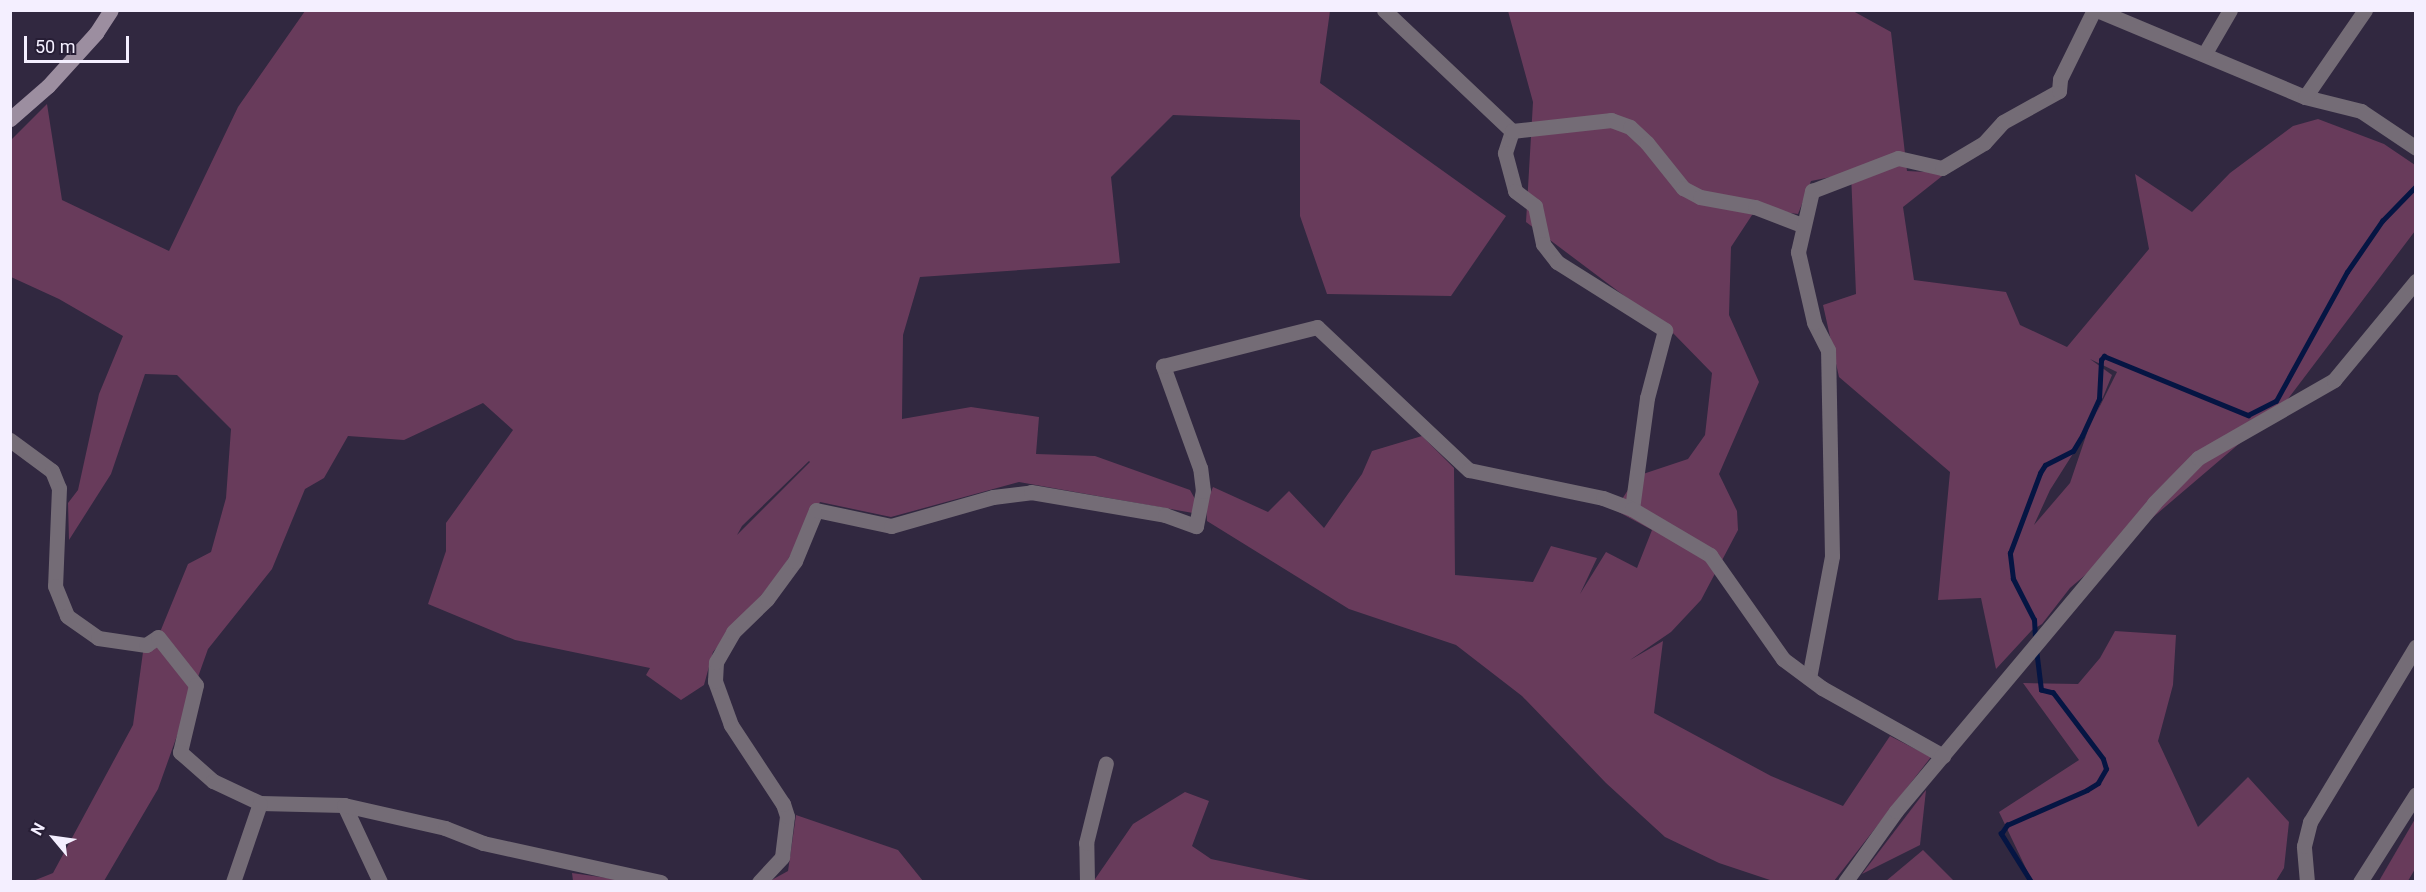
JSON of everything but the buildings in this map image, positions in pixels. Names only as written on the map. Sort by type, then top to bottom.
[{"type":"main road","points":[[10,119],[48,86],[96,33],[111,10]]},
{"type":"street","points":[[1384,10],[1512,131],[1611,120],[1630,127],[1647,143],[1683,188],[1700,197],[1755,207],[1802,225]]},
{"type":"street","points":[[1809,678],[1832,556],[1828,350],[1814,322],[1798,252],[1802,225],[1812,191],[1818,186],[1848,179],[1898,158],[1942,168],[1984,143],[2003,122],[2059,91],[2060,79],[2095,10],[2205,53],[2305,97],[2361,111],[2415,148]]},
{"type":"street","points":[[2205,53],[2230,10]]},
{"type":"street","points":[[2305,97],[2365,10]]},
{"type":"street","points":[[1512,131],[1505,153],[1515,191],[1535,206],[1543,244],[1557,262],[1665,330],[1647,398],[1632,509]]},
{"type":"street","points":[[1845,882],[1896,811],[2087,578],[2183,473],[2225,440],[2334,380],[2415,281]]},
{"type":"street","points":[[759,882],[782,857],[787,816],[783,804],[731,725],[715,681],[716,662],[733,632],[786,576],[810,532],[816,510],[891,526],[993,497],[1031,492],[1165,515],[1196,526],[1203,491],[1200,468],[1163,366],[1317,327],[1469,470],[1603,498],[1632,509],[1710,555],[1783,659],[1809,678],[1943,756]]},
{"type":"street","points":[[10,440],[52,471],[59,488],[56,586],[67,616],[98,638],[146,645],[158,638],[196,685],[180,752],[213,781],[260,803],[344,805],[446,828],[483,843],[661,882]]},
{"type":"street","points":[[2307,882],[2304,846],[2310,822],[2415,646]]},
{"type":"street","points":[[1087,882],[1086,843],[1106,763]]},
{"type":"street","points":[[2360,882],[2415,794]]},
{"type":"street","points":[[233,882],[260,803]]},
{"type":"street","points":[[344,805],[380,882]]},
{"type":"shaded area","points":[[305,11],[1330,11],[1320,83],[1506,216],[1451,296],[1327,294],[1300,216],[1300,120],[1173,115],[1111,177],[1120,263],[920,277],[903,335],[902,419],[971,407],[1039,417],[1036,454],[1095,456],[1190,490],[1195,499],[1193,513],[1019,482],[891,517],[820,502],[781,572],[713,652],[704,685],[681,700],[646,675],[650,668],[515,640],[428,604],[446,551],[446,523],[513,430],[483,403],[404,440],[348,436],[324,478],[305,489],[272,569],[208,649],[158,789],[104,881],[33,881],[53,873],[133,725],[143,652],[158,637],[188,564],[211,552],[226,498],[231,429],[177,375],[145,374],[111,474],[69,540],[68,503],[78,490],[99,394],[123,336],[59,299],[11,277],[10,141],[47,104],[62,200],[169,251],[238,107]],"holes":[[[810,462],[737,535],[742,526]]]},
{"type":"shaded area","points":[[1508,11],[1853,11],[1891,32],[1907,171],[1946,173],[1903,207],[1914,280],[2006,292],[2020,325],[2067,347],[2149,249],[2135,174],[2192,212],[2230,173],[2293,126],[2318,119],[2384,144],[2415,165],[2415,231],[2281,408],[2070,588],[2042,624],[2032,630],[1996,669],[1981,598],[1938,600],[1950,472],[1839,377],[1823,305],[1856,294],[1851,173],[1811,181],[1798,214],[1756,209],[1731,247],[1729,315],[1759,382],[1719,474],[1737,511],[1738,530],[1701,600],[1671,632],[1630,660],[1663,641],[1654,713],[1771,776],[1843,806],[1890,736],[1931,757],[1834,881],[1773,881],[1719,863],[1665,837],[1606,783],[1522,696],[1456,645],[1349,609],[1207,521],[1206,504],[1213,487],[1268,512],[1289,491],[1324,528],[1362,474],[1372,451],[1422,436],[1454,468],[1455,575],[1533,582],[1551,546],[1597,558],[1580,594],[1606,552],[1637,568],[1652,530],[1615,510],[1637,476],[1688,459],[1705,435],[1712,373],[1671,331],[1526,222],[1533,102]],"holes":[[[2090,359],[2117,372],[2097,412],[2112,375]],[[2088,430],[2070,483],[2034,525],[2050,490]]]},
{"type":"shaded area","points":[[2115,631],[2176,635],[2173,685],[2158,741],[2198,827],[2248,777],[2289,822],[2284,868],[2276,881],[2032,881],[1999,812],[2079,760],[2023,683],[2078,684],[2100,658]]},
{"type":"shaded area","points":[[1926,790],[1920,845],[1862,874]]},
{"type":"shaded area","points":[[1185,792],[1209,801],[1192,846],[1211,859],[1314,881],[1093,882],[1133,824]]},
{"type":"shaded area","points":[[796,815],[898,850],[923,881],[768,882],[788,871]]},
{"type":"shaded area","points":[[2415,819],[2415,869],[2408,881],[2379,881]]},
{"type":"shaded area","points":[[1923,850],[1954,881],[1886,881]]},
{"type":"shaded area","points":[[572,873],[629,881],[573,881]]},
{"type":"waterway","points":[[2035,638],[2034,620],[2013,579],[2010,553],[2040,473],[2045,465],[2073,451],[2082,436],[2099,399],[2101,360],[2104,356],[2248,415],[2276,401],[2347,272],[2382,221],[2416,186]]},
{"type":"waterway","points":[[2031,882],[2001,834],[2007,825],[2087,790],[2098,783],[2106,769],[2103,759],[2053,693],[2041,690],[2036,649]]}]
